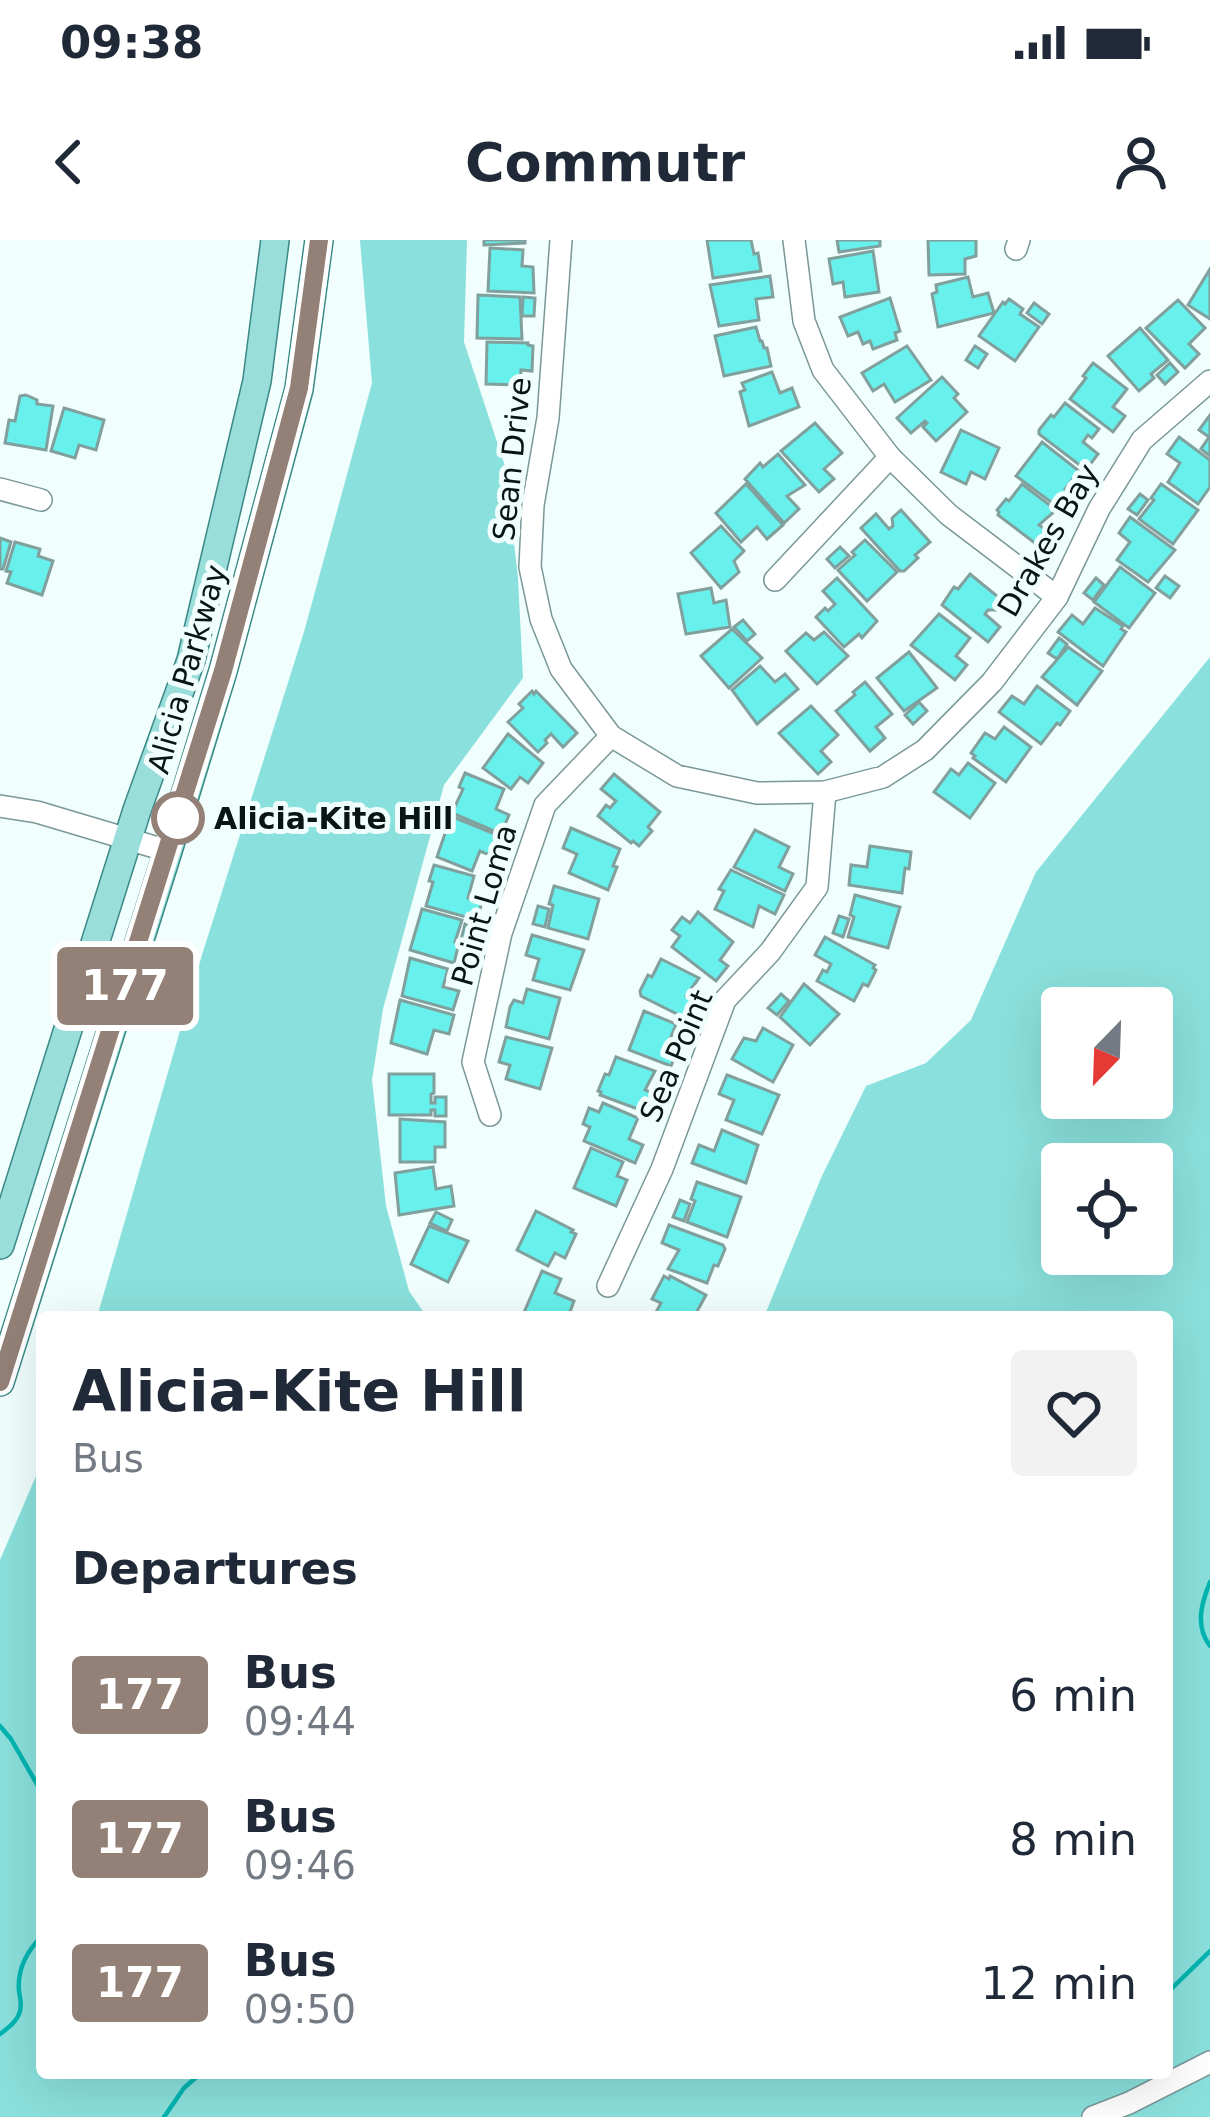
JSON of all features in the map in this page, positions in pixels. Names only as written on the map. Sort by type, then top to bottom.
[{"type":"main road","name":"Alicia Parkway","points":[[0,1245],[127,840],[191,660],[257,381],[275,240]]},
{"type":"main road","name":"Alicia Parkway","points":[[0,1382],[223,671],[299,388],[319,240]]},
{"type":"street","name":"Sean Drive","points":[[561,240],[548,418],[533,505],[530,567],[541,619],[561,669],[611,736]]},
{"type":"street","points":[[794,240],[804,321],[823,370],[890,457],[949,515],[1057,597]]},
{"type":"street","name":"Drakes Bay","points":[[611,736],[677,776],[757,793],[825,792],[883,777],[926,749],[992,682],[1057,597],[1099,509],[1142,440],[1210,381]]},
{"type":"street","points":[[776,580],[890,457]]},
{"type":"street","points":[[0,489],[41,500]]},
{"type":"street","name":"Point Loma","points":[[490,1115],[473,1062],[501,933],[545,805],[611,736]]},
{"type":"street","name":"Sea Point","points":[[608,1286],[662,1169],[725,1000],[770,952],[817,887],[825,792]]},
{"type":"street","points":[[0,806],[37,812],[168,851]]},
{"type":"street","points":[[1093,2117],[1210,2062]]},
{"type":"shaded area","points":[[360,240],[467,240],[464,342],[505,466],[523,678],[444,785],[383,1009],[372,1080],[386,1206],[409,1291],[423,1311],[99,1311],[202,955],[304,632],[372,383]]},
{"type":"shaded area","points":[[1210,657],[1210,2117],[0,2117],[0,1560],[36,1476],[36,2079],[1173,2079],[1173,1311],[766,1311],[821,1178],[866,1086],[926,1063],[971,1020],[1036,872]]},
{"type":"building","points":[[484,240],[525,240],[525,243],[484,245]]},
{"type":"building","points":[[707,240],[751,240],[761,271],[713,278]]},
{"type":"building","points":[[837,240],[880,240],[880,246],[839,252]]},
{"type":"building","points":[[928,240],[976,240],[976,256],[965,259],[965,274],[929,275]]},
{"type":"building","points":[[490,248],[523,250],[522,266],[533,267],[534,293],[488,291]]},
{"type":"building","points":[[873,251],[879,292],[845,297],[843,282],[833,284],[829,259]]},
{"type":"building","points":[[1210,269],[1210,319],[1188,305]]},
{"type":"building","points":[[770,276],[773,297],[756,299],[759,320],[719,326],[710,285]]},
{"type":"building","points":[[968,277],[973,297],[988,293],[994,313],[938,327],[932,294],[937,292],[936,285]]},
{"type":"building","points":[[478,295],[520,297],[522,339],[477,338]]},
{"type":"building","points":[[523,297],[535,298],[534,316],[522,316]]},
{"type":"building","points":[[890,298],[900,331],[895,333],[897,340],[873,349],[870,341],[863,344],[858,332],[848,336],[840,317]]},
{"type":"building","points":[[1009,299],[1039,327],[1015,361],[979,336]]},
{"type":"building","points":[[1178,300],[1205,328],[1189,344],[1199,354],[1185,368],[1146,328]]},
{"type":"building","points":[[1034,303],[1049,314],[1042,324],[1027,313]]},
{"type":"building","points":[[756,327],[771,366],[724,376],[715,336]]},
{"type":"building","points":[[1140,328],[1168,360],[1139,391],[1108,356]]},
{"type":"building","points":[[487,342],[533,346],[532,371],[521,370],[520,385],[486,384]]},
{"type":"building","points":[[907,346],[931,380],[895,402],[884,384],[873,391],[862,373]]},
{"type":"building","points":[[975,346],[987,354],[978,368],[966,360]]},
{"type":"building","points":[[1093,363],[1127,389],[1113,407],[1125,416],[1113,432],[1070,399]]},
{"type":"building","points":[[1170,363],[1178,372],[1165,384],[1157,375]]},
{"type":"building","points":[[772,372],[780,393],[792,388],[799,407],[749,426],[742,383]]},
{"type":"building","points":[[942,377],[967,412],[936,441],[923,427],[925,421],[911,433],[897,418]]},
{"type":"building","points":[[20,396],[37,404],[53,406],[46,450],[5,443],[9,420],[15,421]]},
{"type":"building","points":[[1065,403],[1099,429],[1083,442],[1098,454],[1086,470],[1039,434]]},
{"type":"building","points":[[64,408],[104,420],[96,450],[79,445],[75,458],[51,451]]},
{"type":"building","points":[[1210,415],[1210,456],[1201,449],[1209,437],[1199,430]]},
{"type":"building","points":[[815,423],[842,453],[824,469],[834,479],[819,492],[781,451]]},
{"type":"building","points":[[961,430],[999,448],[985,479],[971,472],[966,484],[941,472]]},
{"type":"building","points":[[1179,437],[1210,460],[1210,487],[1198,504],[1168,482],[1180,463],[1167,454]]},
{"type":"building","points":[[1042,442],[1079,471],[1065,489],[1074,497],[1063,511],[1016,476]]},
{"type":"building","points":[[778,454],[805,485],[787,496],[799,509],[784,523],[745,479],[760,463],[763,467]]},
{"type":"building","points":[[746,484],[783,525],[767,539],[757,527],[741,542],[716,513]]},
{"type":"building","points":[[1022,484],[1056,510],[1039,525],[1054,536],[1044,550],[998,515],[997,510]]},
{"type":"building","points":[[1161,484],[1198,510],[1173,544],[1139,519]]},
{"type":"building","points":[[1140,494],[1148,500],[1137,515],[1128,509]]},
{"type":"building","points":[[901,510],[930,542],[904,571],[861,528],[876,514],[889,529]]},
{"type":"building","points":[[1130,517],[1175,550],[1148,582],[1117,560],[1130,542],[1119,533]]},
{"type":"building","points":[[721,526],[744,551],[734,561],[739,572],[721,588],[691,553]]},
{"type":"building","points":[[0,538],[11,542],[3,569],[0,569]]},
{"type":"building","points":[[865,540],[897,572],[867,601],[838,570]]},
{"type":"building","points":[[15,542],[40,549],[38,556],[53,561],[42,595],[7,583]]},
{"type":"building","points":[[840,547],[849,556],[835,568],[827,559]]},
{"type":"building","points":[[1120,567],[1155,593],[1129,628],[1094,602]]},
{"type":"building","points":[[970,574],[1003,601],[985,614],[1000,627],[988,642],[942,605]]},
{"type":"building","points":[[1165,576],[1179,586],[1170,598],[1156,588]]},
{"type":"building","points":[[837,578],[877,621],[862,638],[859,634],[844,647],[816,617],[835,604],[823,591]]},
{"type":"building","points":[[1096,578],[1104,585],[1093,600],[1084,593]]},
{"type":"building","points":[[711,588],[714,603],[726,600],[730,627],[686,634],[678,594]]},
{"type":"building","points":[[1095,608],[1126,632],[1103,666],[1058,632],[1072,615],[1083,624]]},
{"type":"building","points":[[939,614],[970,638],[956,656],[967,665],[955,680],[911,645]]},
{"type":"building","points":[[743,620],[755,634],[747,641],[734,627]]},
{"type":"building","points":[[732,629],[762,658],[729,688],[701,656]]},
{"type":"building","points":[[824,632],[848,656],[817,684],[786,651],[806,633],[814,640]]},
{"type":"building","points":[[1059,638],[1067,644],[1057,659],[1048,653]]},
{"type":"building","points":[[1068,647],[1102,671],[1077,705],[1042,677]]},
{"type":"building","points":[[909,652],[937,688],[904,711],[877,678]]},
{"type":"building","points":[[760,666],[775,682],[785,674],[798,689],[757,724],[732,690]]},
{"type":"building","points":[[865,682],[892,714],[876,727],[885,738],[870,751],[836,711]]},
{"type":"building","points":[[1037,686],[1070,711],[1041,744],[999,712],[1012,696],[1024,704]]},
{"type":"building","points":[[532,691],[577,733],[563,747],[551,734],[538,752],[508,722]]},
{"type":"building","points":[[919,702],[927,711],[913,724],[905,715]]},
{"type":"building","points":[[811,706],[838,735],[821,751],[831,762],[818,774],[779,733]]},
{"type":"building","points":[[1004,727],[1031,747],[1006,782],[971,753],[985,733],[995,739]]},
{"type":"building","points":[[508,734],[543,763],[528,783],[520,777],[511,789],[483,768]]},
{"type":"building","points":[[968,763],[995,783],[970,818],[934,792],[951,769],[959,775]]},
{"type":"building","points":[[465,773],[504,789],[496,809],[509,815],[501,834],[452,813]]},
{"type":"building","points":[[614,774],[660,812],[639,846],[598,816],[616,801],[601,789]]},
{"type":"building","points":[[451,816],[502,837],[494,857],[480,851],[472,871],[437,857]]},
{"type":"building","points":[[571,828],[620,849],[608,890],[569,873],[577,854],[563,848]]},
{"type":"building","points":[[755,830],[789,847],[779,867],[793,874],[785,891],[734,867]]},
{"type":"building","points":[[870,846],[911,852],[902,893],[849,885],[851,865],[867,867]]},
{"type":"building","points":[[434,865],[474,876],[468,898],[482,902],[477,920],[426,906]]},
{"type":"building","points":[[731,870],[784,895],[775,914],[759,906],[753,927],[715,909],[724,891],[719,889]]},
{"type":"building","points":[[554,886],[599,899],[588,939],[548,928]]},
{"type":"building","points":[[855,895],[900,907],[888,948],[848,937]]},
{"type":"building","points":[[538,906],[549,909],[545,927],[533,924]]},
{"type":"building","points":[[422,909],[462,920],[454,963],[410,950]]},
{"type":"building","points":[[698,912],[733,942],[720,960],[728,966],[716,981],[672,947],[680,936],[672,930],[682,917],[690,923]]},
{"type":"building","points":[[839,916],[849,919],[843,937],[833,933]]},
{"type":"building","points":[[465,924],[475,927],[471,943],[461,940]]},
{"type":"building","points":[[532,935],[584,950],[570,990],[533,980],[539,959],[526,955]]},
{"type":"building","points":[[825,937],[875,965],[868,986],[863,984],[854,1001],[817,981],[831,964],[815,955]]},
{"type":"building","points":[[410,958],[448,969],[443,987],[459,991],[453,1010],[402,996]]},
{"type":"building","points":[[661,959],[699,978],[686,996],[702,1004],[693,1022],[641,996],[648,975],[652,977]]},
{"type":"building","points":[[804,984],[839,1014],[810,1045],[780,1017]]},
{"type":"building","points":[[527,989],[560,998],[549,1039],[506,1027],[510,1007],[514,1000],[523,1003]]},
{"type":"building","points":[[781,994],[789,1001],[777,1015],[768,1008]]},
{"type":"building","points":[[400,1000],[454,1015],[449,1034],[434,1030],[427,1054],[391,1043]]},
{"type":"building","points":[[644,1011],[676,1024],[671,1037],[681,1041],[671,1066],[629,1050]]},
{"type":"building","points":[[763,1028],[793,1045],[773,1082],[732,1059],[744,1038],[756,1041]]},
{"type":"building","points":[[506,1037],[552,1048],[540,1089],[506,1079],[510,1065],[499,1062]]},
{"type":"building","points":[[616,1057],[655,1071],[645,1090],[661,1096],[654,1115],[600,1095]]},
{"type":"building","points":[[389,1074],[434,1074],[431,1103],[435,1097],[446,1097],[446,1116],[435,1116],[435,1110],[431,1115],[389,1115]]},
{"type":"building","points":[[727,1075],[779,1095],[762,1134],[726,1120],[734,1100],[719,1094]]},
{"type":"building","points":[[603,1103],[638,1118],[629,1139],[643,1145],[635,1163],[584,1141],[590,1127],[583,1124],[589,1108],[599,1112]]},
{"type":"building","points":[[400,1119],[445,1122],[445,1147],[435,1147],[435,1162],[400,1162]]},
{"type":"building","points":[[722,1130],[758,1145],[746,1183],[692,1163],[699,1145],[714,1151]]},
{"type":"building","points":[[591,1148],[623,1162],[617,1176],[627,1180],[616,1206],[574,1188]]},
{"type":"building","points":[[433,1167],[436,1189],[451,1186],[454,1206],[399,1215],[395,1173]]},
{"type":"building","points":[[697,1182],[741,1197],[727,1237],[687,1222]]},
{"type":"building","points":[[680,1200],[690,1204],[684,1221],[673,1217]]},
{"type":"building","points":[[536,1211],[576,1234],[565,1258],[555,1253],[548,1266],[517,1250]]},
{"type":"building","points":[[436,1212],[452,1220],[447,1231],[430,1223]]},
{"type":"building","points":[[669,1225],[723,1245],[707,1283],[668,1269],[679,1250],[662,1243]]},
{"type":"building","points":[[429,1226],[468,1241],[448,1282],[411,1264]]},
{"type":"building","points":[[542,1271],[561,1279],[555,1293],[574,1301],[570,1311],[525,1311]]},
{"type":"building","points":[[664,1276],[706,1295],[697,1311],[657,1311],[661,1303],[652,1299]]},
{"type":"waterway","points":[[1210,1582],[1201,1615],[1210,1646]]},
{"type":"waterway","points":[[0,1726],[36,1783]]},
{"type":"waterway","points":[[0,2034],[19,2015],[21,1968],[36,1944]]},
{"type":"waterway","points":[[1173,1987],[1210,1951]]},
{"type":"waterway","points":[[164,2117],[194,2079]]},
{"type":"bus line","name":"177","points":[[0,1382],[223,671],[299,388],[319,240]]},
{"type":"place","name":"Alicia-Kite Hill","points":[[178,818]]}]
